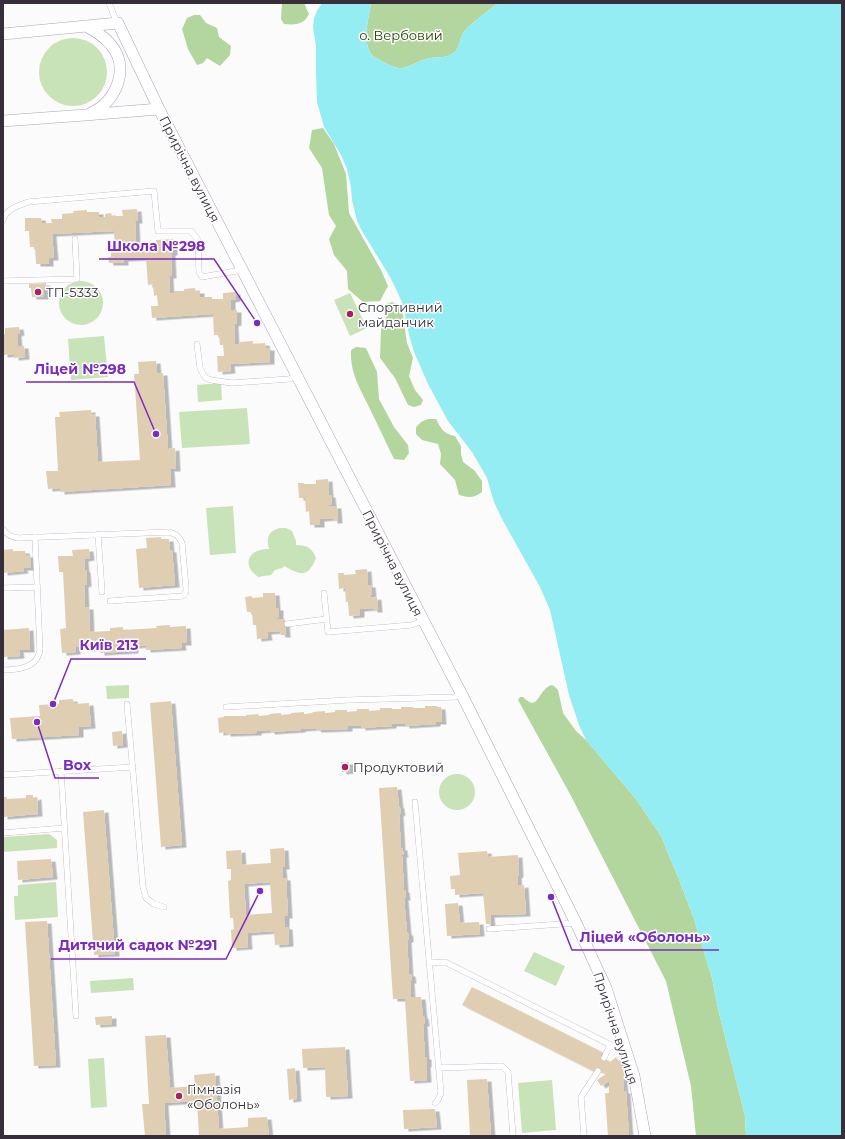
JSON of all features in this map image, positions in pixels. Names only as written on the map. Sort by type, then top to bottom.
[{"type":"street","points":[[3,34],[118,23]]},
{"type":"street","name":"Прирічна вулиця","points":[[118,23],[159,109],[422,621],[462,695],[576,923],[606,988],[634,1076],[644,1136]]},
{"type":"street","points":[[85,116],[99,110],[110,100],[117,88],[120,73],[118,59],[112,46],[102,36],[86,26]]},
{"type":"street","points":[[3,121],[85,116],[159,109]]},
{"type":"lane","name":"Прирічна вулиця","points":[[109,3],[118,23]]},
{"type":"lane","points":[[3,220],[4,216],[13,208],[28,202],[154,191],[158,231],[191,231],[198,240],[199,272],[202,277],[242,270]]},
{"type":"lane","points":[[3,274],[3,280],[77,279],[75,239]]},
{"type":"lane","points":[[197,344],[200,368],[206,378],[211,380],[232,383],[289,379],[296,376]]},
{"type":"lane","points":[[3,529],[5,533],[11,537],[18,538],[169,532],[180,537],[182,543],[186,588],[186,592],[183,596],[110,601]]},
{"type":"lane","points":[[98,534],[102,592]]},
{"type":"lane","points":[[3,670],[15,670],[28,666],[36,660],[40,651],[35,537]]},
{"type":"lane","points":[[3,588],[38,587]]},
{"type":"lane","points":[[324,593],[328,632],[412,625],[422,621]]},
{"type":"lane","points":[[287,624],[326,619]]},
{"type":"lane","points":[[226,707],[348,700],[455,697],[462,695]]},
{"type":"lane","points":[[128,704],[143,887],[146,898],[154,904],[164,907]]},
{"type":"lane","points":[[3,775],[133,766]]},
{"type":"lane","points":[[61,771],[76,1016]]},
{"type":"lane","points":[[415,802],[440,1093],[438,1100],[435,1103]]},
{"type":"lane","points":[[3,833],[64,828]]},
{"type":"lane","points":[[489,929],[576,923]]},
{"type":"lane","points":[[429,963],[446,962],[626,1052]]},
{"type":"lane","points":[[604,1058],[610,1045]]},
{"type":"lane","points":[[438,1068],[502,1066],[508,1072],[513,1136]]},
{"type":"lane","points":[[584,1136],[581,1097],[598,1071]]},
{"type":"green space","points":[[282,3],[304,3],[309,14],[307,18],[299,24],[284,24],[281,19]]},
{"type":"green space","name":"о. Вербовий","points":[[371,3],[498,3],[463,33],[457,50],[449,56],[429,58],[403,68],[398,68],[383,62],[373,56],[369,51],[367,45],[367,31]]},
{"type":"green space","points":[[194,15],[200,15],[206,23],[217,28],[219,37],[231,46],[230,55],[220,66],[207,58],[203,63],[197,65],[188,49],[182,29],[187,18]]},
{"type":"green space","points":[[73,38],[86,41],[97,48],[104,59],[107,72],[104,85],[97,96],[86,103],[73,106],[60,103],[49,96],[42,85],[39,72],[42,59],[49,48],[60,41]]},
{"type":"green space","points":[[323,128],[334,144],[346,174],[349,213],[381,270],[388,286],[380,301],[363,302],[348,289],[347,271],[334,255],[329,239],[336,226],[329,215],[322,168],[309,148],[312,130]]},
{"type":"green space","points":[[77,281],[85,281],[90,282],[97,287],[102,294],[102,312],[97,319],[90,324],[77,325],[69,322],[62,315],[59,307],[59,299],[62,291],[69,284]]},
{"type":"green space","name":"Спортивний майданчик","points":[[350,293],[367,328],[350,336],[334,300]]},
{"type":"green space","points":[[392,302],[399,305],[402,309],[407,343],[413,358],[409,376],[415,390],[423,400],[421,405],[414,407],[408,405],[395,378],[380,358],[381,329],[386,317],[384,309],[386,304]]},
{"type":"green space","points":[[104,336],[108,377],[71,380],[68,339]]},
{"type":"green space","points":[[356,347],[366,348],[377,372],[379,399],[394,427],[408,445],[409,453],[404,460],[394,459],[356,381],[352,366],[351,350]]},
{"type":"green space","points":[[221,383],[222,400],[198,402],[197,385]]},
{"type":"green space","points":[[247,408],[250,444],[182,448],[179,412]]},
{"type":"green space","points":[[428,419],[436,419],[445,432],[455,436],[461,446],[463,462],[475,471],[482,481],[482,492],[471,497],[459,495],[455,480],[440,464],[441,454],[438,444],[422,440],[416,434],[416,427],[421,422]]},
{"type":"green space","points":[[233,506],[236,553],[210,555],[206,508]]},
{"type":"green space","points":[[280,528],[286,528],[292,531],[296,545],[306,546],[311,549],[316,558],[315,561],[309,570],[304,573],[295,572],[284,566],[275,570],[271,575],[258,577],[249,565],[250,557],[255,552],[269,549],[268,538],[270,533]]},
{"type":"green space","points":[[129,685],[129,698],[107,699],[106,686]]},
{"type":"green space","points":[[551,685],[558,690],[563,713],[576,731],[586,740],[636,799],[661,836],[694,919],[712,978],[719,1013],[745,1116],[746,1136],[696,1136],[691,1086],[666,981],[570,794],[518,700],[520,697],[523,697],[532,703],[535,702],[546,688]]},
{"type":"green space","points":[[457,774],[470,779],[475,792],[470,805],[457,810],[444,805],[439,792],[444,779]]},
{"type":"green space","points":[[49,834],[57,840],[57,848],[3,852],[3,837]]},
{"type":"green space","points":[[56,882],[58,917],[15,920],[14,896],[18,896],[18,885]]},
{"type":"green space","points":[[534,952],[565,966],[556,986],[524,971]]},
{"type":"green space","points":[[133,978],[134,990],[91,993],[90,981]]},
{"type":"green space","points":[[104,1058],[107,1107],[91,1108],[88,1059]]},
{"type":"green space","points":[[552,1080],[556,1130],[522,1133],[518,1083]]},
{"type":"water","points":[[322,3],[371,3],[367,31],[367,45],[369,51],[373,56],[383,62],[398,68],[403,68],[429,58],[449,56],[455,52],[463,33],[498,3],[842,3],[842,1136],[746,1136],[745,1116],[719,1013],[712,978],[694,919],[661,836],[636,799],[586,740],[579,725],[569,695],[550,610],[540,587],[502,519],[494,502],[487,478],[472,452],[448,421],[428,384],[414,352],[403,305],[397,291],[357,221],[347,169],[341,155],[324,127],[317,102],[316,46],[313,27],[314,18]]},
{"type":"building","points":[[137,209],[138,221],[135,221],[136,243],[173,239],[173,253],[171,253],[172,276],[169,276],[170,294],[174,293],[174,291],[184,291],[184,289],[195,288],[195,291],[200,291],[200,297],[223,299],[223,293],[236,292],[236,299],[231,300],[231,310],[237,310],[237,323],[234,324],[235,345],[240,344],[240,342],[253,341],[253,344],[265,343],[266,348],[270,348],[270,362],[230,364],[231,371],[218,372],[217,356],[224,356],[223,345],[220,345],[219,335],[214,335],[213,314],[152,318],[151,306],[158,306],[157,295],[154,296],[153,284],[148,285],[146,258],[124,259],[124,263],[109,263],[108,257],[111,257],[111,250],[115,250],[114,231],[52,234],[54,258],[49,258],[49,264],[36,264],[35,247],[30,247],[29,231],[25,231],[25,218],[41,218],[42,223],[52,223],[51,219],[62,219],[62,214],[74,213],[73,211],[87,210],[87,212],[99,212],[99,217],[105,217],[105,214],[111,213],[112,216],[123,216],[122,210]]},
{"type":"building","name":"ТП-5333","points":[[46,283],[46,287],[44,287],[44,297],[32,297],[29,284]]},
{"type":"building","points":[[19,327],[20,333],[17,334],[18,346],[24,346],[25,357],[14,358],[14,354],[3,355],[3,334],[5,334],[5,328]]},
{"type":"building","points":[[156,361],[157,373],[163,373],[168,449],[175,448],[176,469],[170,469],[171,485],[60,492],[60,488],[48,489],[46,471],[58,471],[55,417],[60,417],[59,412],[91,410],[91,414],[95,414],[98,462],[140,460],[134,374],[139,374],[138,362]]},
{"type":"building","points":[[328,479],[329,495],[331,495],[332,504],[329,506],[337,506],[338,521],[333,521],[333,518],[320,519],[320,525],[310,525],[309,511],[306,512],[305,498],[299,498],[298,483],[316,484],[316,480]]},
{"type":"building","points":[[161,537],[161,539],[169,539],[170,550],[172,550],[175,585],[139,588],[136,549],[147,548],[146,538]]},
{"type":"building","points":[[13,549],[13,551],[25,551],[26,555],[30,555],[31,568],[23,568],[24,571],[3,573],[3,550]]},
{"type":"building","points":[[89,549],[90,558],[84,559],[87,584],[84,585],[85,607],[89,607],[90,632],[110,631],[110,628],[123,627],[123,630],[157,628],[156,626],[170,625],[170,627],[186,626],[187,643],[181,643],[182,648],[146,650],[146,645],[134,646],[134,651],[100,653],[100,648],[86,649],[86,646],[76,647],[76,652],[62,653],[60,629],[66,628],[63,572],[59,572],[58,556],[73,556],[72,550]]},
{"type":"building","points":[[367,569],[368,585],[371,585],[372,594],[370,595],[371,598],[377,597],[378,610],[373,610],[373,608],[360,609],[360,615],[349,616],[345,588],[339,589],[338,573],[344,573],[344,575],[356,574],[355,570]]},
{"type":"building","points":[[263,593],[275,593],[276,608],[279,608],[279,618],[277,618],[277,620],[285,619],[286,635],[281,635],[280,631],[267,632],[268,638],[257,639],[256,625],[253,625],[252,612],[247,612],[245,597],[263,597]]},
{"type":"building","points":[[29,628],[30,650],[19,650],[20,656],[3,657],[3,630]]},
{"type":"building","points":[[73,699],[74,704],[89,703],[91,726],[79,727],[79,735],[12,739],[10,718],[40,716],[39,705],[59,704],[59,700]]},
{"type":"building","points":[[171,701],[182,845],[161,847],[150,703]]},
{"type":"building","points":[[425,706],[441,707],[442,722],[436,722],[436,724],[405,726],[405,724],[392,724],[392,726],[361,728],[361,726],[348,726],[348,729],[317,730],[316,728],[270,732],[270,730],[257,731],[257,733],[219,733],[218,718],[224,716],[246,716],[258,714],[259,716],[281,713],[281,715],[304,712],[304,714],[325,711],[325,713],[335,712],[335,710],[347,710],[347,712],[357,711],[357,709],[369,709],[369,711],[380,710],[380,708],[425,708]]},
{"type":"building","points":[[122,731],[123,745],[113,746],[112,732]]},
{"type":"building","name":"Продуктовий","points":[[341,762],[349,762],[350,771],[342,772]]},
{"type":"building","points":[[397,787],[401,813],[399,814],[401,848],[403,848],[404,855],[402,855],[404,890],[406,898],[404,898],[407,932],[409,935],[409,940],[407,940],[409,974],[411,974],[412,981],[410,981],[411,997],[421,997],[425,1024],[423,1024],[425,1057],[427,1057],[427,1080],[410,1081],[405,999],[393,999],[379,788]]},
{"type":"building","points":[[26,795],[33,795],[33,798],[37,797],[38,814],[3,817],[3,797],[7,797],[7,799],[26,798]]},
{"type":"building","points":[[104,810],[115,954],[94,955],[83,812]]},
{"type":"building","points":[[284,848],[285,867],[282,867],[283,878],[286,878],[288,916],[285,916],[285,927],[288,927],[289,944],[275,945],[274,931],[247,933],[248,947],[232,948],[231,930],[234,929],[233,918],[230,918],[228,881],[231,880],[231,869],[227,869],[226,851],[241,850],[242,865],[271,863],[270,849]],"holes":[[[270,882],[272,913],[246,915],[244,884]]]},
{"type":"building","points":[[487,851],[488,857],[518,855],[518,886],[524,885],[526,914],[490,915],[491,924],[486,924],[483,893],[455,895],[455,889],[451,889],[450,876],[460,875],[458,853]]},
{"type":"building","points":[[51,859],[53,877],[18,880],[17,861]]},
{"type":"building","points":[[458,903],[460,923],[479,922],[480,934],[447,936],[445,904]]},
{"type":"building","points":[[47,921],[56,1065],[34,1066],[25,922]]},
{"type":"building","points":[[472,987],[602,1052],[600,1056],[610,1062],[616,1057],[629,1077],[623,1081],[624,1091],[626,1091],[629,1136],[608,1136],[605,1093],[609,1093],[609,1081],[601,1086],[597,1080],[606,1074],[594,1069],[593,1071],[462,1005]]},
{"type":"building","points":[[112,1016],[112,1024],[96,1025],[95,1017]]},
{"type":"building","points":[[166,1035],[170,1088],[195,1086],[194,1075],[215,1073],[219,1129],[248,1127],[248,1118],[267,1117],[269,1136],[199,1136],[197,1101],[164,1103],[166,1136],[145,1136],[142,1104],[149,1104],[145,1036]]},
{"type":"building","points":[[345,1047],[348,1096],[326,1097],[325,1067],[303,1068],[302,1049]]},
{"type":"building","points":[[295,1068],[297,1099],[289,1100],[287,1069]]},
{"type":"building","points":[[487,1079],[491,1136],[470,1136],[467,1080]]},
{"type":"building","points":[[435,1109],[437,1127],[404,1129],[403,1110]]},
{"type":"place","name":"ТП-5333","points":[[38,292]]},
{"type":"place","name":"Спортивний майданчик","points":[[350,314]]},
{"type":"place","name":"Школа №298","points":[[257,323]]},
{"type":"place","name":"Ліцей №298","points":[[156,434]]},
{"type":"place","name":"Київ 213","points":[[53,704]]},
{"type":"place","name":"Box","points":[[37,722]]},
{"type":"place","name":"Продуктовий","points":[[345,767]]},
{"type":"place","name":"Дитячий садок №291","points":[[260,891]]},
{"type":"place","name":"Ліцей «Оболонь»","points":[[551,897]]},
{"type":"place","name":"Гімназія «Оболонь»","points":[[179,1096]]}]
